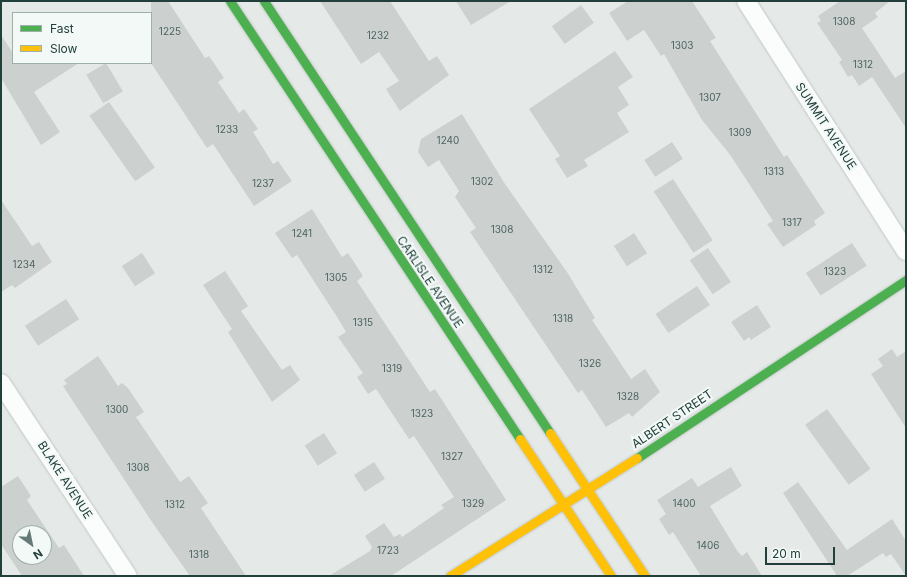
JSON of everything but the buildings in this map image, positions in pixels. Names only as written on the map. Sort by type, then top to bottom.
[{"type":"street","name":"CARLISLE AVENUE","points":[[230,1],[612,576]]},
{"type":"street","name":"CARLISLE AVENUE","points":[[264,1],[366,171],[588,490],[645,576]]},
{"type":"street","name":"SUMMIT AVENUE","points":[[746,1],[906,251]]},
{"type":"street","points":[[350,182],[366,171]]},
{"type":"street","name":"ALBERT STREET","points":[[450,576],[565,506],[906,280]]},
{"type":"street","name":"BLAKE AVENUE","points":[[1,383],[128,576]]},
{"type":"traffic: fast","points":[[230,1],[520,439]]},
{"type":"traffic: fast","points":[[264,1],[550,433]]},
{"type":"traffic: fast","points":[[637,458],[906,280]]},
{"type":"traffic: slow","points":[[550,433],[645,576]]},
{"type":"traffic: slow","points":[[520,439],[611,576]]},
{"type":"traffic: slow","points":[[450,576],[637,458]]}]
